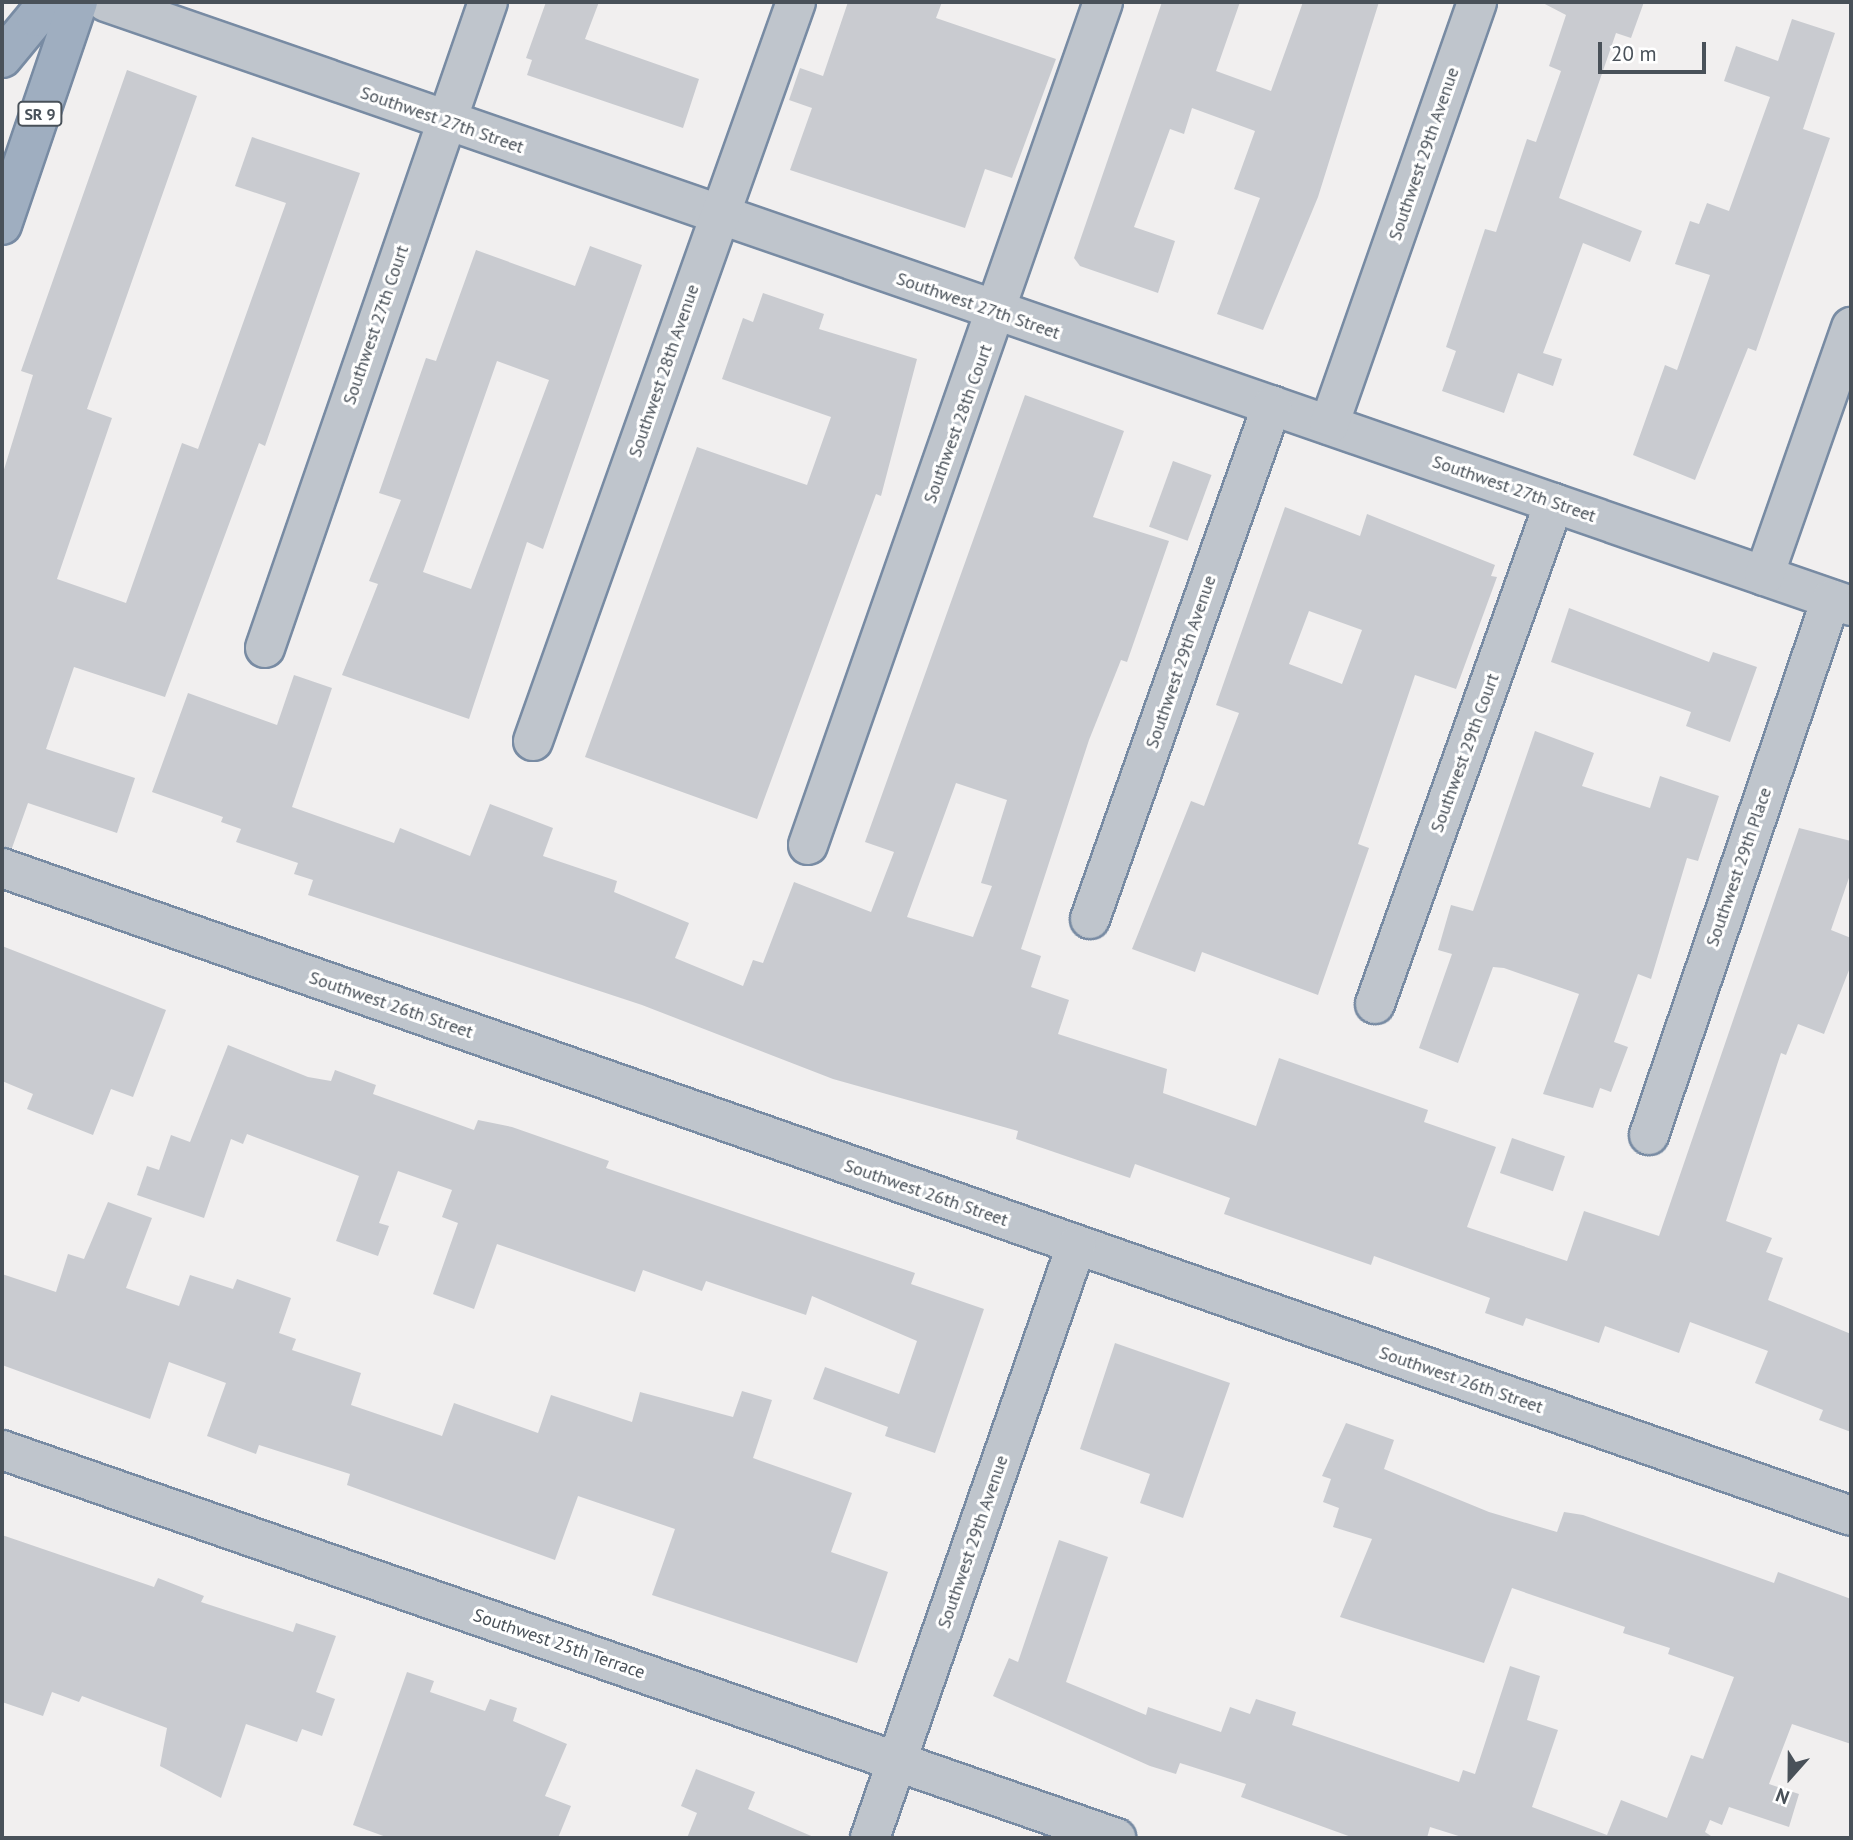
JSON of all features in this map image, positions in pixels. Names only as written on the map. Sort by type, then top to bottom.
[{"type":"highway","points":[[2,36],[14,2]]},
{"type":"highway","points":[[2,58],[36,17],[62,2]]},
{"type":"highway","name":"SR 9","points":[[2,225],[78,2]]},
{"type":"street","name":"Southwest 27th Street","points":[[106,2],[719,217],[1272,405],[1841,603]]},
{"type":"street","name":"Southwest 27th Court","points":[[265,648],[488,2]]},
{"type":"street","name":"Southwest 28th Avenue","points":[[533,741],[796,2]]},
{"type":"street","name":"Southwest 28th Court","points":[[808,845],[997,312],[1103,2]]},
{"type":"street","name":"Southwest 29th Avenue","points":[[1329,425],[1477,2]]},
{"type":"street","points":[[1764,576],[1851,327]]},
{"type":"street","name":"Southwest 29th Avenue","points":[[1090,919],[1272,405]]},
{"type":"street","name":"Southwest 29th Court","points":[[1375,1004],[1554,503]]},
{"type":"street","name":"Southwest 29th Place","points":[[1649,1135],[1841,603]]},
{"type":"street","name":"Southwest 26th Street","points":[[2,868],[1851,1516]]},
{"type":"street","name":"Southwest 29th Avenue","points":[[870,1838],[1076,1246]]},
{"type":"street","name":"Southwest 25th Terrace","points":[[2,1450],[1116,1838]]},
{"type":"building","points":[[546,2],[599,2],[585,39],[699,79],[683,128],[527,75],[532,60],[526,58]]},
{"type":"building","points":[[848,2],[942,2],[936,18],[1056,59],[1012,178],[985,169],[965,228],[790,170],[812,108],[789,100],[800,68],[823,76]]},
{"type":"building","points":[[1162,2],[1240,2],[1216,71],[1271,91],[1303,2],[1379,2],[1318,197],[1263,330],[1217,314],[1260,198],[1234,189],[1255,131],[1192,108],[1184,134],[1170,129],[1134,227],[1175,241],[1158,293],[1080,266],[1074,258]]},
{"type":"building","points":[[1541,2],[1644,2],[1631,38],[1616,33],[1559,198],[1642,231],[1630,262],[1583,243],[1543,353],[1562,359],[1553,386],[1518,373],[1504,413],[1442,391],[1456,351],[1446,347],[1485,229],[1496,232],[1527,139],[1536,142],[1561,71],[1549,66],[1566,15]]},
{"type":"building","points":[[1792,19],[1835,33],[1803,129],[1830,138],[1756,351],[1748,348],[1695,480],[1633,455],[1665,365],[1677,370],[1710,275],[1675,264],[1690,221],[1699,224],[1707,203],[1729,211],[1770,97],[1724,81],[1736,46],[1778,61]]},
{"type":"building","points":[[127,70],[197,96],[87,409],[112,418],[57,579],[126,603],[182,443],[198,449],[286,203],[235,186],[252,137],[360,173],[265,446],[259,443],[165,697],[74,667],[46,749],[135,778],[117,833],[28,803],[12,848],[2,847],[2,476],[33,375],[21,371]]},
{"type":"building","points":[[590,246],[642,265],[543,549],[527,542],[469,719],[342,675],[378,584],[369,581],[401,500],[379,493],[426,358],[436,361],[476,250],[575,286]],"holes":[[[497,361],[549,380],[471,589],[423,572]]]},
{"type":"building","points":[[763,293],[824,314],[819,329],[917,359],[881,496],[876,494],[757,819],[585,757],[697,447],[807,485],[831,417],[722,379],[743,318],[753,322]]},
{"type":"building","points":[[1025,395],[1124,431],[1093,517],[1169,541],[1127,662],[1121,660],[1089,740],[1021,949],[1041,956],[1031,987],[1069,1000],[1058,1034],[1167,1069],[1163,1093],[1256,1126],[1279,1058],[1428,1110],[1424,1122],[1496,1147],[1467,1227],[1567,1261],[1584,1211],[1659,1236],[1799,828],[1851,841],[1851,872],[1831,930],[1851,938],[1851,965],[1824,1034],[1798,1024],[1786,1055],[1781,1053],[1726,1221],[1772,1238],[1766,1252],[1783,1258],[1768,1300],[1851,1334],[1851,1432],[1819,1420],[1823,1410],[1755,1383],[1768,1351],[1690,1322],[1679,1353],[1605,1326],[1599,1343],[1526,1318],[1523,1326],[1485,1313],[1490,1298],[1374,1256],[1371,1265],[1224,1214],[1230,1198],[1135,1164],[1130,1178],[1016,1139],[1018,1131],[833,1079],[642,1005],[308,895],[313,880],[294,874],[298,863],[236,842],[241,829],[221,822],[223,817],[152,792],[188,693],[277,725],[294,675],[332,688],[292,807],[394,843],[400,828],[470,856],[490,804],[553,828],[543,856],[617,881],[614,892],[689,923],[675,958],[743,986],[753,960],[763,963],[794,882],[871,912],[894,852],[865,842]],"holes":[[[956,783],[1007,800],[981,883],[992,886],[973,937],[907,917]]]},
{"type":"building","points":[[1173,461],[1212,475],[1188,541],[1149,527]]},
{"type":"building","points":[[1285,507],[1360,536],[1367,514],[1495,565],[1491,576],[1497,577],[1456,689],[1415,675],[1358,844],[1369,848],[1318,995],[1202,952],[1195,972],[1132,949],[1191,801],[1204,806],[1239,713],[1216,705]],"holes":[[[1309,611],[1362,630],[1342,684],[1289,664]]]},
{"type":"building","points":[[1569,608],[1709,662],[1713,652],[1757,667],[1730,742],[1686,726],[1691,712],[1551,662]]},
{"type":"building","points":[[1535,731],[1594,753],[1582,786],[1650,808],[1660,776],[1719,796],[1698,861],[1687,858],[1651,979],[1638,974],[1614,1042],[1628,1047],[1611,1092],[1600,1088],[1593,1108],[1543,1094],[1579,994],[1504,968],[1493,967],[1458,1063],[1419,1048],[1452,954],[1438,950],[1451,905],[1473,911]]},
{"type":"building","points":[[2,946],[166,1010],[133,1097],[111,1089],[93,1135],[27,1109],[33,1094],[2,1081]]},
{"type":"building","points":[[228,1045],[308,1077],[331,1081],[335,1070],[376,1085],[373,1094],[474,1130],[478,1120],[512,1127],[609,1161],[606,1168],[915,1273],[911,1284],[984,1309],[935,1453],[885,1436],[888,1427],[813,1399],[825,1367],[899,1394],[917,1341],[812,1296],[806,1315],[706,1281],[702,1291],[643,1270],[635,1292],[497,1244],[474,1309],[433,1294],[458,1223],[442,1217],[452,1190],[398,1171],[379,1223],[389,1226],[378,1256],[336,1241],[359,1176],[247,1134],[243,1144],[231,1139],[204,1218],[137,1195],[147,1166],[159,1170],[171,1135],[190,1142]]},
{"type":"building","points":[[1512,1138],[1565,1156],[1553,1191],[1500,1173]]},
{"type":"building","points":[[108,1202],[152,1218],[126,1288],[179,1306],[190,1275],[233,1289],[237,1279],[291,1298],[279,1333],[296,1339],[292,1350],[361,1373],[351,1405],[442,1436],[454,1403],[538,1433],[551,1395],[632,1422],[640,1392],[733,1417],[742,1391],[772,1400],[753,1458],[852,1493],[831,1552],[888,1572],[857,1663],[652,1595],[675,1529],[578,1496],[555,1560],[347,1485],[350,1474],[259,1445],[256,1454],[207,1436],[226,1383],[169,1362],[150,1419],[2,1365],[2,1274],[56,1292],[68,1254],[84,1259]]},
{"type":"building","points":[[1115,1343],[1230,1383],[1183,1518],[1140,1503],[1150,1474],[1080,1449]]},
{"type":"building","points":[[1346,1423],[1394,1440],[1384,1469],[1489,1512],[1557,1532],[1564,1512],[1583,1515],[1774,1583],[1778,1572],[1851,1599],[1851,1744],[1792,1724],[1769,1784],[1799,1794],[1789,1827],[1729,1807],[1722,1825],[1710,1820],[1705,1832],[1714,1838],[1465,1838],[1430,1827],[1427,1838],[1354,1838],[1241,1797],[1246,1784],[1180,1763],[1176,1774],[1150,1766],[993,1696],[1009,1658],[1018,1662],[1059,1540],[1108,1557],[1066,1682],[1146,1715],[1148,1707],[1221,1732],[1230,1707],[1250,1714],[1256,1699],[1296,1712],[1292,1725],[1459,1782],[1463,1770],[1475,1774],[1510,1666],[1540,1676],[1527,1720],[1558,1730],[1532,1807],[1607,1835],[1621,1800],[1667,1818],[1691,1755],[1703,1759],[1734,1677],[1668,1654],[1670,1648],[1623,1633],[1625,1627],[1512,1588],[1484,1663],[1340,1617],[1372,1539],[1333,1527],[1339,1508],[1323,1502],[1331,1479],[1322,1476]]},
{"type":"building","points":[[2,1535],[154,1587],[158,1578],[204,1596],[201,1602],[293,1632],[296,1623],[336,1636],[316,1692],[335,1699],[322,1736],[302,1729],[297,1742],[246,1724],[221,1798],[160,1766],[167,1728],[82,1696],[79,1702],[52,1692],[43,1716],[2,1702]]},
{"type":"building","points":[[407,1672],[434,1681],[430,1692],[485,1711],[490,1699],[517,1708],[513,1721],[567,1744],[545,1796],[571,1806],[558,1838],[389,1838],[353,1825]]},
{"type":"building","points":[[696,1769],[755,1792],[748,1809],[816,1838],[687,1838],[697,1813],[681,1806]]}]
